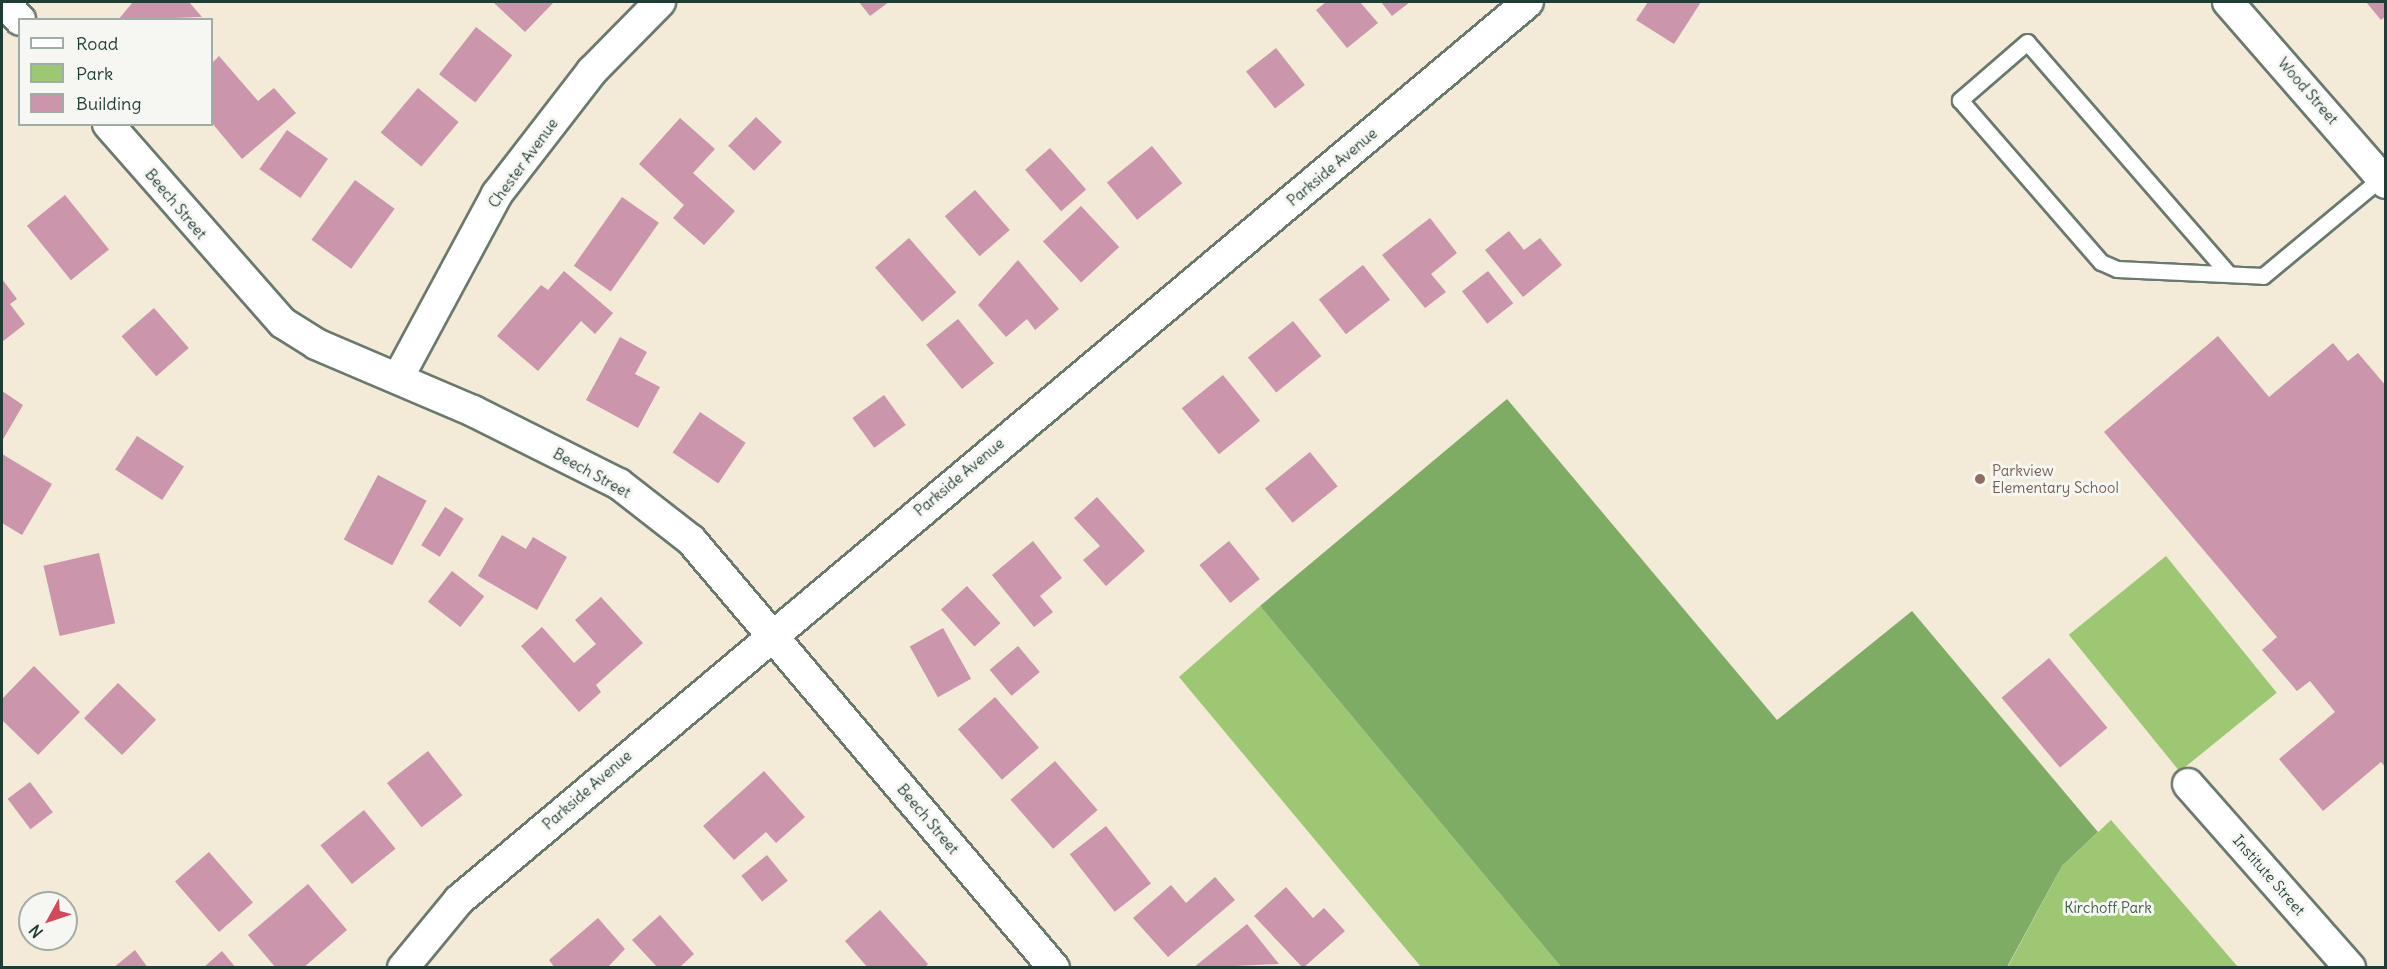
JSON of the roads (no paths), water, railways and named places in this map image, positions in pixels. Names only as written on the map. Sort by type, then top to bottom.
[{"type":"street","points":[[4,2],[18,18]]},
{"type":"street","name":"Chester Avenue","points":[[398,378],[497,194],[592,71],[660,2]]},
{"type":"street","name":"Parkside Avenue","points":[[403,968],[459,900],[771,633],[1528,2]]},
{"type":"street","name":"Wood Street","points":[[2228,2],[2383,181]]},
{"type":"street","name":"Beech Street","points":[[110,126],[283,323],[316,344],[398,378],[618,484],[691,540],[1054,968]]},
{"type":"street","name":"Institute Street","points":[[2188,784],[2350,968]]},
{"type":"lane","points":[[2226,271],[2027,42],[1960,100],[2101,262],[2136,273],[2226,271],[2263,276],[2383,181]]},
{"type":"place","name":"Parkview Elementary School","points":[[1980,479]]},
{"type":"park label","name":"Kirchoff Park","points":[[2108,908]]}]
